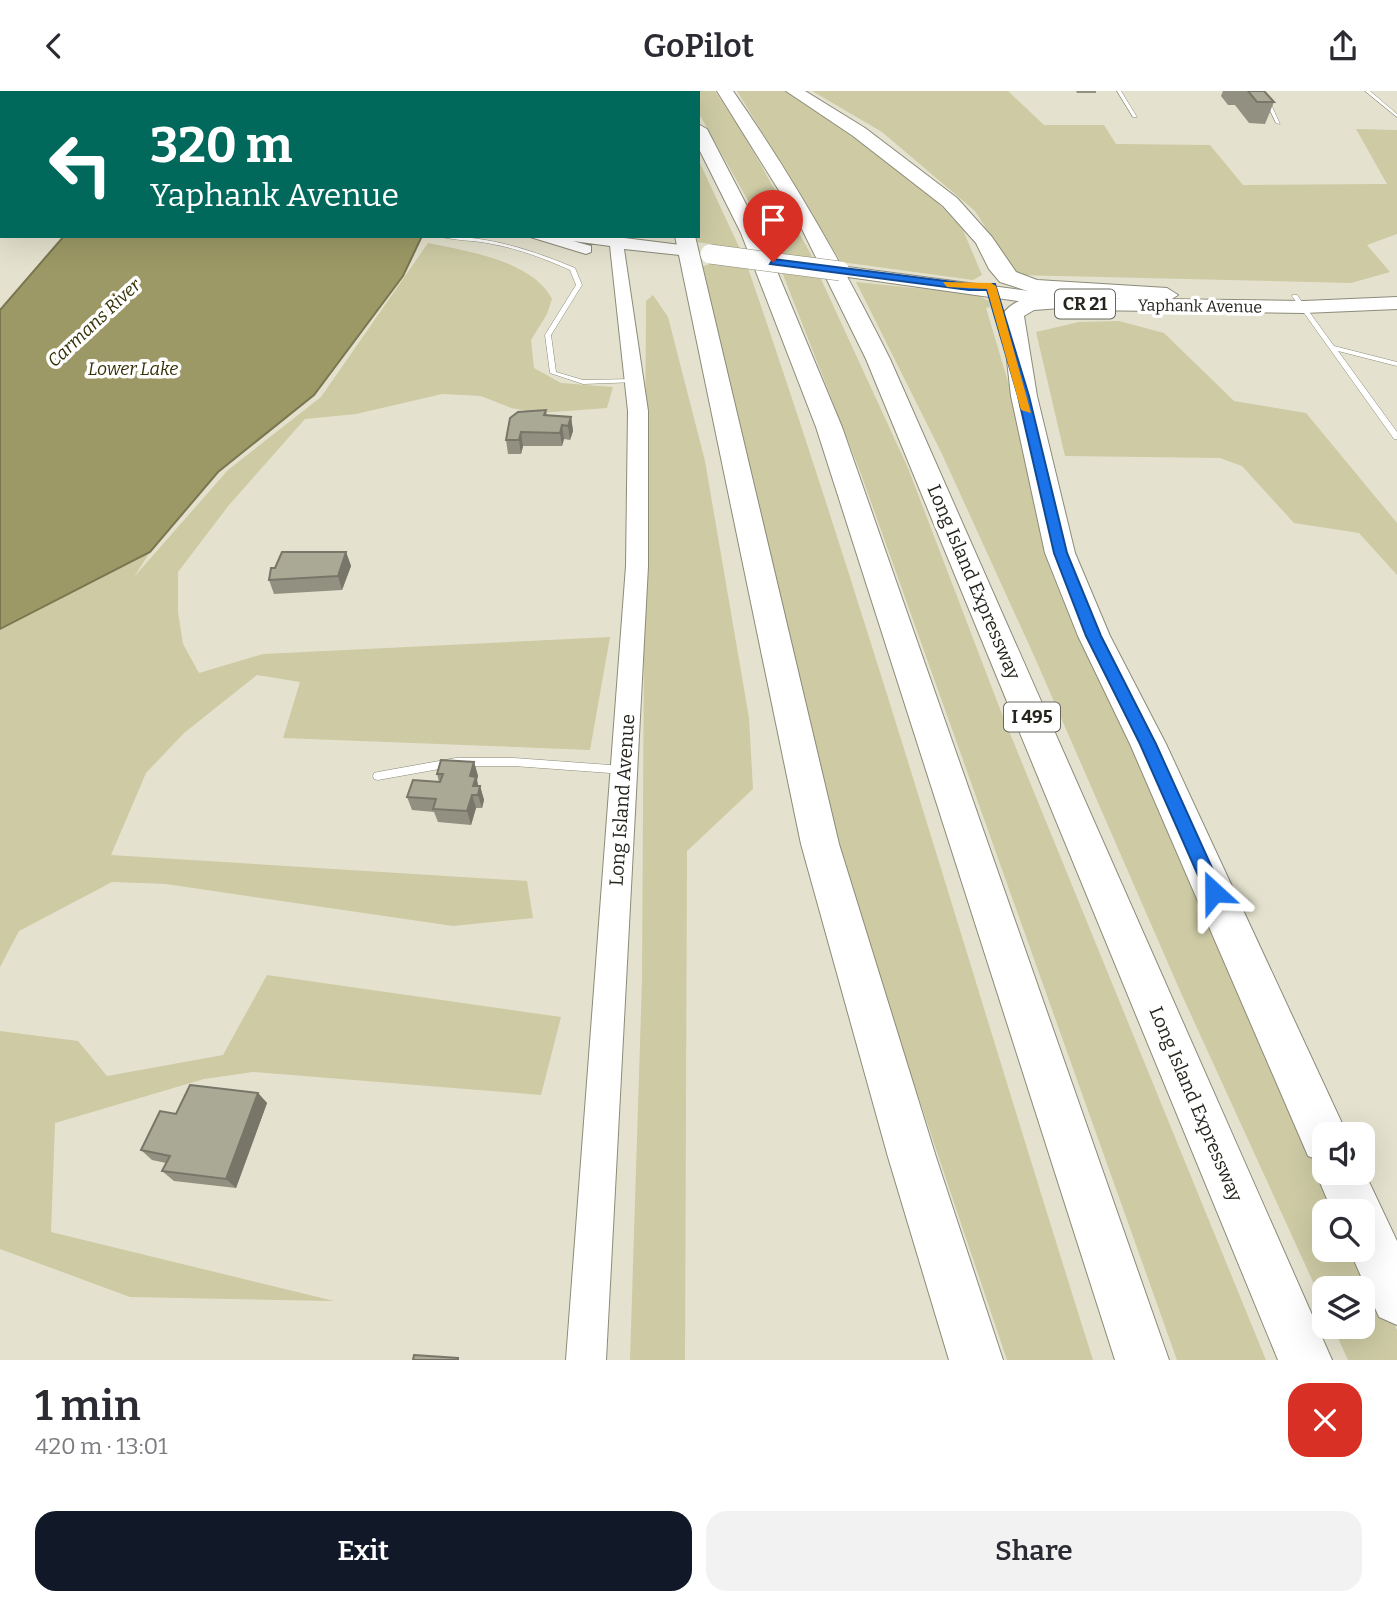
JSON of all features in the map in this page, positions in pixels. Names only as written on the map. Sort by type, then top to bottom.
[{"type":"highway","name":"Long Island Expressway","points":[[725,91],[769,157],[811,229],[906,422],[1305,1360]]},
{"type":"highway","points":[[794,91],[881,149],[963,216],[985,241],[1003,274],[1014,281],[1045,287],[1167,295]]},
{"type":"highway","points":[[700,133],[751,233],[830,427],[1142,1360]]},
{"type":"highway","points":[[963,216],[981,251],[984,289],[1024,396]]},
{"type":"highway","points":[[694,247],[821,844],[912,1157],[976,1360]]},
{"type":"highway","points":[[1066,302],[1029,305],[1018,308],[1013,315],[1024,396],[1060,553],[1094,636],[1148,744],[1317,1122]]},
{"type":"highway","points":[[1375,1250],[1397,1299]]},
{"type":"main road","name":"Long Island Avenue","points":[[618,268],[616,249],[619,243]]},
{"type":"main road","name":"Yaphank Avenue","points":[[694,247],[1066,302],[1394,303]]},
{"type":"main road","points":[[618,268],[639,258],[694,247]]},
{"type":"main road","name":"Yaphank Avenue","points":[[984,289],[1299,302]]},
{"type":"street","points":[[542,238],[589,249],[618,268]]},
{"type":"street","name":"Yaphank Avenue","points":[[583,238],[694,247]]},
{"type":"street","name":"Long Island Avenue","points":[[586,1360],[639,500],[635,381],[618,268]]},
{"type":"lane","points":[[1119,91],[1135,116]]},
{"type":"lane","points":[[1263,91],[1278,123]]},
{"type":"lane","points":[[1367,91],[1397,116]]},
{"type":"lane","points":[[464,238],[498,241],[522,247],[573,269],[579,285],[548,335],[553,373],[583,382],[635,381]]},
{"type":"lane","points":[[1299,302],[1397,437]]},
{"type":"lane","points":[[1332,347],[1397,364]]},
{"type":"lane","points":[[377,776],[456,762],[514,762],[624,770]]},
{"type":"shaded area","points":[[700,91],[715,91],[743,133],[813,258],[772,253],[751,206],[700,116]]},
{"type":"shaded area","points":[[737,91],[787,91],[893,165],[929,193],[963,230],[982,275],[973,280],[841,262]]},
{"type":"shaded area","points":[[812,91],[1008,91],[1044,125],[1104,125],[1116,144],[1210,145],[1243,185],[1387,184],[1356,129],[1397,130],[1397,234],[1367,245],[1390,272],[1351,283],[1015,275],[975,211],[882,132]]},
{"type":"shaded area","points":[[700,163],[740,249],[697,242],[697,238],[700,238]]},
{"type":"shaded area","points":[[428,243],[498,260],[530,275],[543,286],[552,299],[547,314],[531,340],[534,368],[561,383],[613,387],[607,408],[540,413],[511,408],[481,396],[442,394],[356,414],[305,419],[229,505],[178,572],[178,612],[183,644],[199,673],[263,654],[610,637],[590,750],[283,738],[300,682],[257,675],[184,733],[146,773],[111,855],[527,881],[533,918],[453,926],[166,884],[112,882],[19,931],[0,967],[0,629],[150,552],[134,577],[228,470],[321,397]]},
{"type":"shaded area","points":[[712,263],[748,268],[881,676],[1093,1360],[1007,1360],[837,855],[701,267]]},
{"type":"shaded area","points":[[782,272],[820,277],[908,468],[1000,709],[1266,1360],[1177,1360],[861,474]]},
{"type":"shaded area","points":[[856,282],[975,294],[989,301],[990,307],[986,308],[1009,385],[1044,537],[1312,1139],[1312,1185],[1332,1185],[1339,1199],[1312,1199],[1312,1262],[1366,1262],[1373,1276],[1312,1276],[1312,1280],[1181,993],[1035,658],[942,454]]},
{"type":"shaded area","points":[[653,295],[668,317],[705,461],[749,718],[753,789],[687,851],[685,1360],[630,1360],[642,980],[646,301]]},
{"type":"shaded area","points":[[1119,321],[1164,333],[1234,401],[1306,413],[1397,523],[1397,575],[1359,533],[1294,523],[1242,466],[1220,458],[1065,456],[1036,332],[1079,322]]},
{"type":"shaded area","points":[[267,975],[561,1017],[541,1095],[253,1072],[204,1079],[55,1123],[51,1232],[334,1301],[130,1297],[0,1249],[0,1031],[78,1041],[107,1076],[223,1055]]},
{"type":"shaded area","points":[[1375,1281],[1397,1330],[1397,1360],[1348,1360],[1338,1339],[1375,1339]]},
{"type":"water","name":"Lower Lake","points":[[62,238],[421,238],[403,276],[314,395],[218,472],[150,552],[0,629],[0,310]]},
{"type":"building","points":[[1248,91],[1264,91],[1274,102],[1257,102]]},
{"type":"building","points":[[546,410],[544,415],[571,417],[568,426],[562,425],[560,433],[521,432],[519,440],[506,440],[510,418],[518,412]]},
{"type":"building","points":[[282,552],[346,552],[338,576],[269,580],[271,568],[275,568]]},
{"type":"building","points":[[441,760],[474,762],[470,776],[476,777],[473,786],[480,786],[478,795],[472,795],[467,811],[433,809],[436,799],[407,797],[413,780],[440,782],[443,774],[437,774]]},
{"type":"building","points":[[190,1085],[258,1093],[226,1179],[162,1171],[170,1156],[141,1150],[160,1111],[176,1114]]},
{"type":"building","points":[[414,1355],[458,1358],[458,1360],[413,1360]]},
{"type":"slow traffic","points":[[947,284],[991,286],[1027,410]]},
{"type":"route","points":[[773,262],[969,287],[991,286],[1007,348],[1024,396],[1060,553],[1094,636],[1148,744],[1214,892]]},
{"type":"water label","name":"Carmans River","points":[[94,323]]}]
